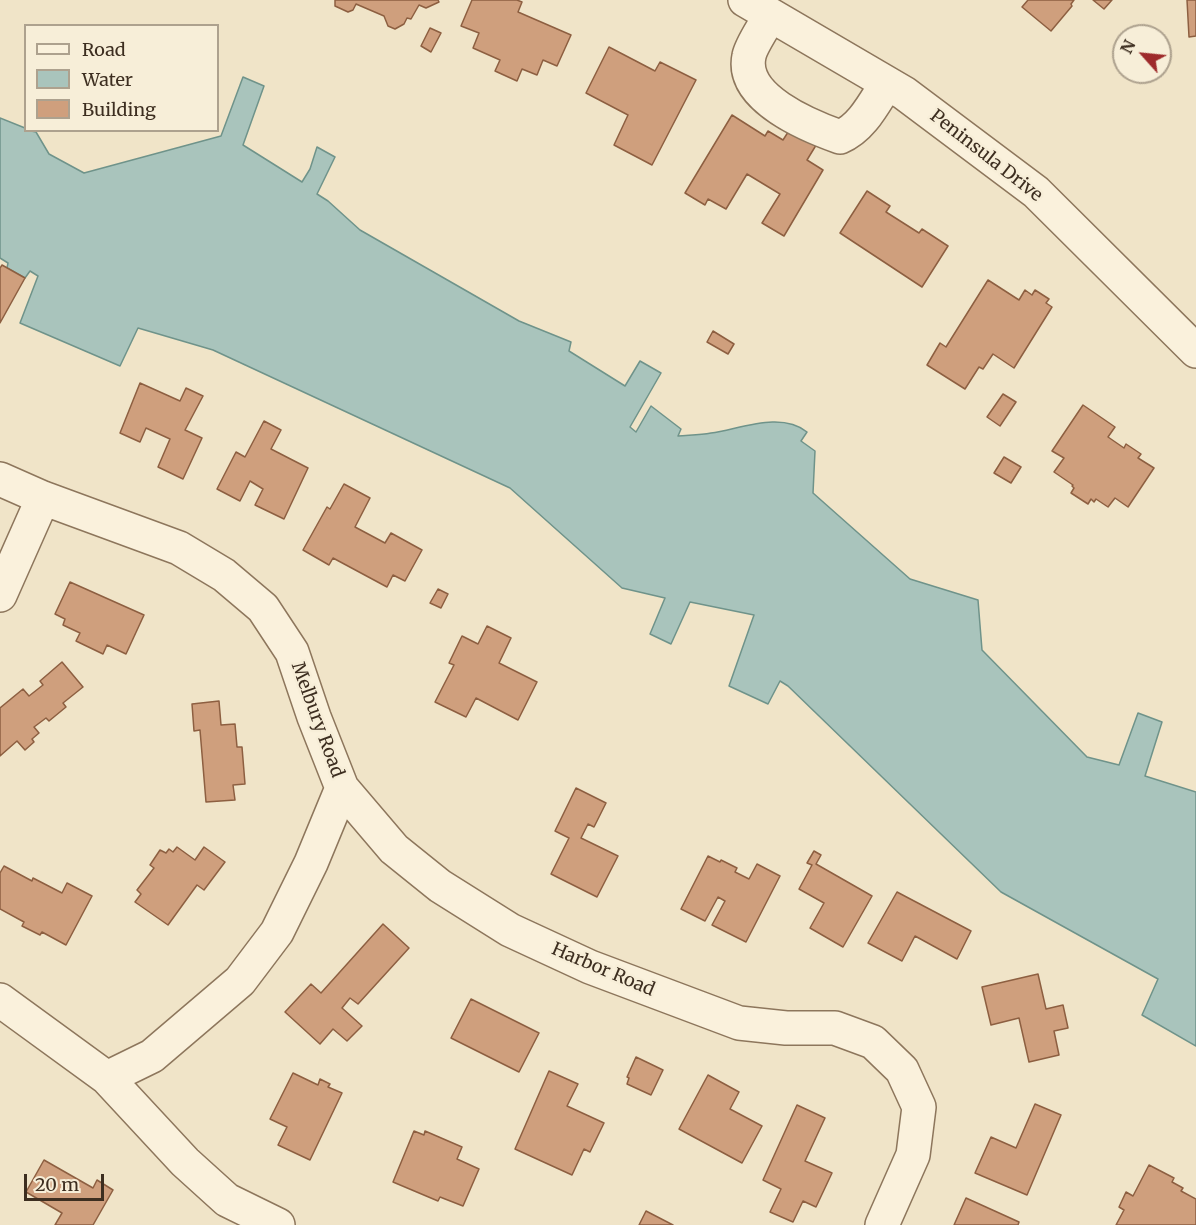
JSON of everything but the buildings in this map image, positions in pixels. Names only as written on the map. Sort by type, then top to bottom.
[{"type":"street","name":"Peninsula Drive","points":[[758,7],[904,93],[1036,192],[1196,351]]},
{"type":"street","points":[[758,7],[749,56],[752,83],[762,95],[789,114],[822,131],[840,137],[850,133],[863,119],[887,83]]},
{"type":"street","name":"Melbury Road","points":[[0,479],[43,498],[179,548],[224,575],[263,608],[292,652],[342,788],[311,863],[277,932],[240,981],[152,1056],[107,1078]]},
{"type":"street","points":[[0,595],[43,498]]},
{"type":"street","name":"Harbor Road","points":[[342,788],[394,849],[440,886],[510,930],[590,967],[739,1023],[786,1028],[835,1028],[873,1042],[902,1070],[919,1107],[913,1155],[882,1225]]},
{"type":"street","points":[[0,1000],[107,1078],[184,1162],[227,1200],[278,1225]]},
{"type":"water","points":[[243,77],[264,86],[243,145],[302,182],[310,169],[317,147],[335,157],[317,194],[360,230],[519,321],[571,342],[569,351],[625,386],[640,361],[661,373],[630,427],[636,432],[651,406],[681,429],[678,436],[707,434],[773,422],[797,426],[807,432],[801,441],[815,451],[813,493],[910,579],[978,600],[982,650],[1087,757],[1119,765],[1138,713],[1162,722],[1145,776],[1196,792],[1196,1046],[1142,1015],[1158,979],[1001,892],[788,686],[780,681],[768,704],[729,686],[754,615],[690,602],[671,644],[650,634],[665,598],[622,588],[510,488],[213,350],[138,328],[120,366],[20,323],[38,276],[30,271],[25,278],[7,268],[8,263],[0,258],[0,118],[24,128],[24,132],[36,132],[49,154],[84,173],[221,136]]}]
